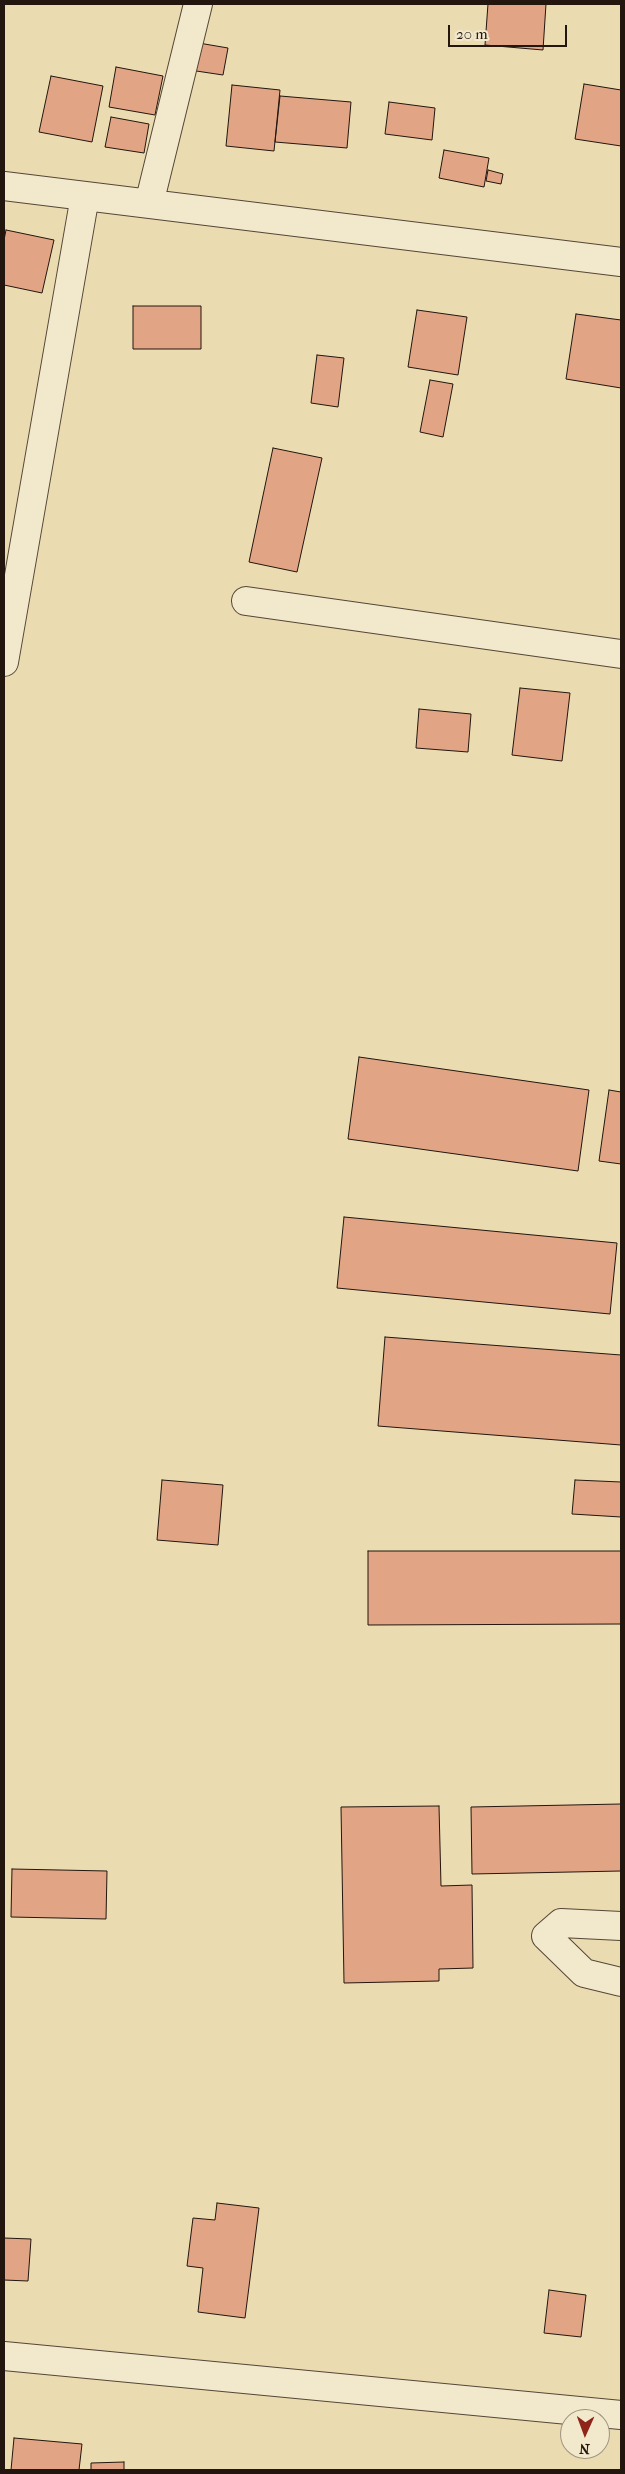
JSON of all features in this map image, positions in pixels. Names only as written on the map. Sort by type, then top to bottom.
[{"type":"street","points":[[149,204],[198,4]]},
{"type":"street","points":[[4,186],[621,262]]},
{"type":"street","points":[[4,662],[85,196]]},
{"type":"street","points":[[246,601],[621,654]]},
{"type":"street","points":[[621,1926],[561,1923],[546,1936],[584,1973],[621,1982]]},
{"type":"street","points":[[4,2356],[621,2415]]},
{"type":"building","points":[[488,4],[546,4],[543,50],[485,45]]},
{"type":"building","points":[[187,41],[228,48],[223,75],[183,69]]},
{"type":"building","points":[[116,67],[163,76],[155,115],[109,107]]},
{"type":"building","points":[[51,76],[103,86],[92,142],[39,132]]},
{"type":"building","points":[[584,84],[621,90],[621,146],[575,139]]},
{"type":"building","points":[[232,85],[280,90],[274,151],[226,146]]},
{"type":"building","points":[[280,96],[351,102],[347,148],[275,142]]},
{"type":"building","points":[[389,102],[435,108],[432,140],[385,134]]},
{"type":"building","points":[[111,117],[149,124],[144,153],[105,147]]},
{"type":"building","points":[[444,150],[489,158],[484,187],[439,178]]},
{"type":"building","points":[[488,170],[503,174],[501,184],[486,181]]},
{"type":"building","points":[[6,230],[54,240],[42,293],[4,285],[4,240]]},
{"type":"building","points":[[133,306],[201,306],[201,349],[133,349]]},
{"type":"building","points":[[417,310],[467,317],[458,375],[408,367]]},
{"type":"building","points":[[576,314],[621,320],[621,388],[566,379]]},
{"type":"building","points":[[317,355],[344,358],[338,407],[311,403]]},
{"type":"building","points":[[430,380],[453,384],[443,437],[420,432]]},
{"type":"building","points":[[273,448],[322,458],[297,572],[249,562]]},
{"type":"building","points":[[520,688],[570,693],[562,761],[512,755]]},
{"type":"building","points":[[419,709],[471,714],[468,752],[416,748]]},
{"type":"building","points":[[359,1057],[589,1090],[578,1171],[348,1139]]},
{"type":"building","points":[[609,1090],[621,1092],[621,1164],[599,1161]]},
{"type":"building","points":[[344,1217],[617,1243],[610,1314],[337,1288]]},
{"type":"building","points":[[385,1337],[621,1355],[621,1445],[378,1426]]},
{"type":"building","points":[[162,1480],[223,1485],[218,1545],[157,1540]]},
{"type":"building","points":[[575,1480],[621,1482],[621,1517],[572,1514]]},
{"type":"building","points":[[368,1551],[621,1551],[621,1624],[368,1625]]},
{"type":"building","points":[[621,1804],[621,1871],[472,1874],[471,1807]]},
{"type":"building","points":[[439,1806],[441,1886],[472,1885],[473,1968],[439,1969],[439,1981],[344,1983],[341,1807]]},
{"type":"building","points":[[12,1869],[107,1871],[106,1919],[11,1917]]},
{"type":"building","points":[[217,2203],[259,2208],[245,2318],[198,2312],[203,2268],[187,2266],[193,2218],[215,2220]]},
{"type":"building","points":[[4,2238],[31,2239],[28,2281],[4,2280]]},
{"type":"building","points":[[549,2290],[586,2295],[581,2337],[544,2333]]},
{"type":"building","points":[[14,2438],[82,2444],[79,2470],[11,2470]]},
{"type":"building","points":[[124,2462],[124,2470],[91,2470],[91,2463]]}]
